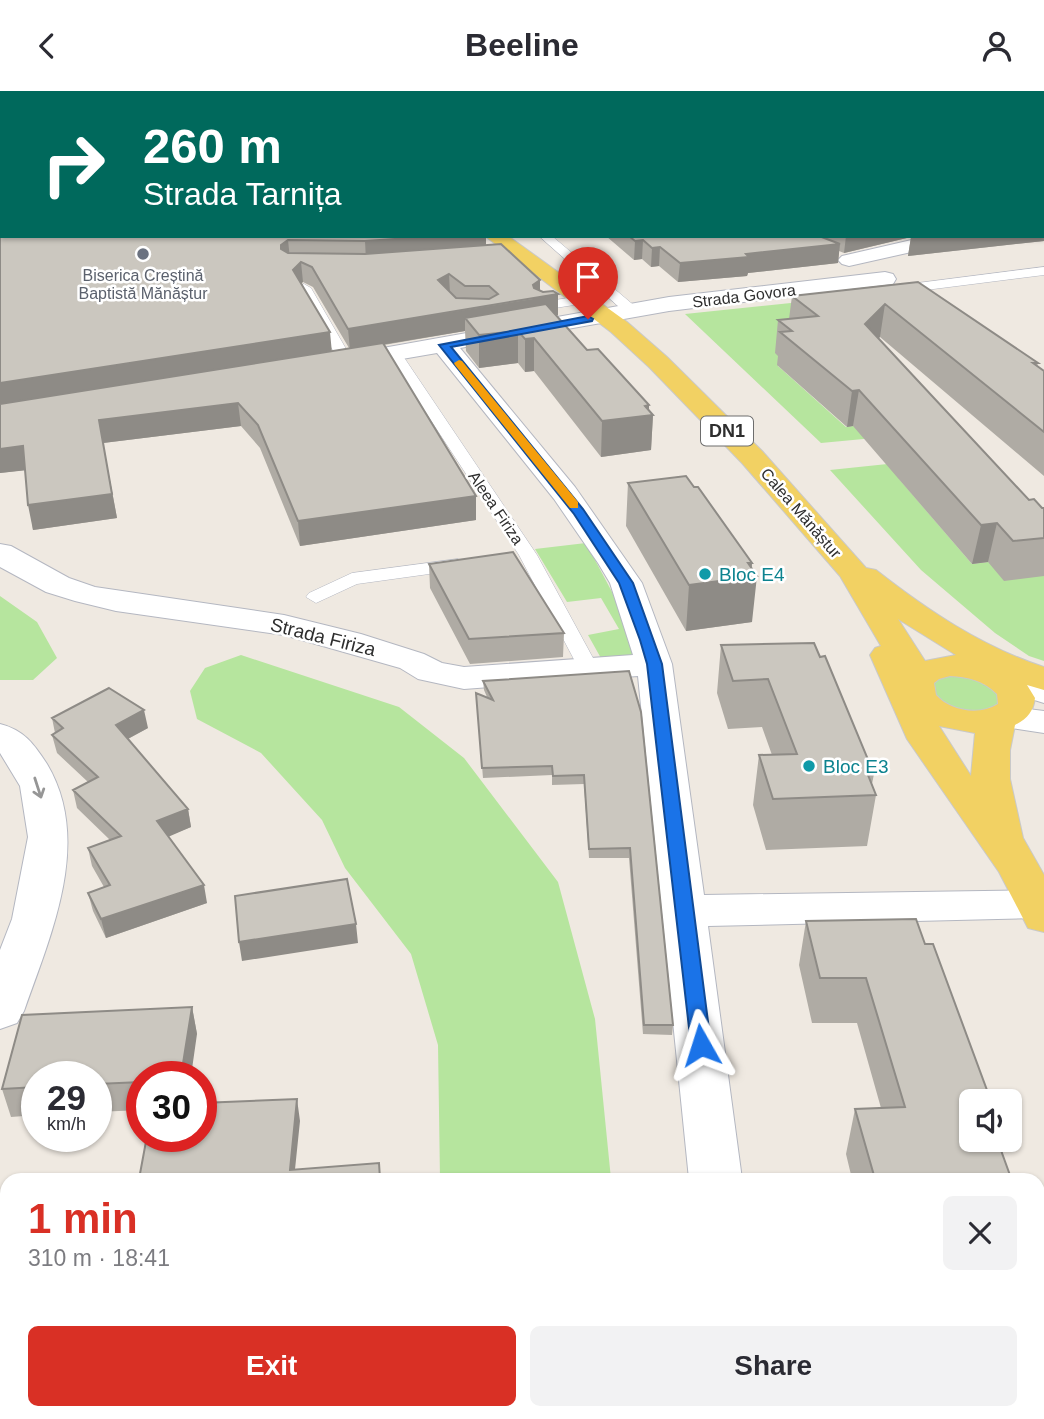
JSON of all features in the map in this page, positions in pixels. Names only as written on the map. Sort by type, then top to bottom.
[{"type":"main road","name":"Calea Mănăștur","points":[[497,238],[514,257],[593,308],[658,362],[726,430],[846,564],[916,626],[1011,686],[1017,698],[1015,709],[1001,718],[988,754],[989,777],[993,803],[1026,882]]},
{"type":"main road","name":"Calea Mănăștur","points":[[846,564],[924,693],[961,775],[1026,882]]},
{"type":"main road","points":[[846,564],[931,624],[999,661],[1044,679]]},
{"type":"main road","points":[[846,564],[926,739],[1026,882]]},
{"type":"main road","points":[[992,673],[949,665],[933,668],[924,693],[962,721],[1001,718]]},
{"type":"street","points":[[935,308],[843,257],[947,238]]},
{"type":"street","name":"Strada Govora","points":[[308,368],[444,345],[593,308],[632,311],[894,284]]},
{"type":"street","points":[[444,345],[565,493],[614,563],[626,583],[654,664],[686,911],[715,1173]]},
{"type":"street","name":"Strada Firiza","points":[[0,553],[67,590],[124,604],[241,617],[292,628],[412,661],[447,676],[490,678],[654,664]]},
{"type":"street","points":[[992,673],[1044,692]]},
{"type":"street","points":[[1001,718],[1044,722]]},
{"type":"street","points":[[0,735],[17,747],[40,786],[49,837],[34,919],[0,1011]]},
{"type":"street","points":[[686,911],[1026,882]]},
{"type":"lane","points":[[547,238],[632,311]]},
{"type":"lane","points":[[894,284],[1044,271]]},
{"type":"lane","points":[[304,288],[346,361]]},
{"type":"lane","points":[[542,306],[593,308]]},
{"type":"lane","name":"Aleea Firiza","points":[[394,353],[528,555],[589,669]]},
{"type":"lane","points":[[501,559],[528,555]]},
{"type":"lane","points":[[316,597],[352,579],[474,563]]},
{"type":"green space","points":[[906,291],[912,325],[776,353],[788,364],[778,366],[846,427],[860,425],[874,438],[821,443],[685,314]]},
{"type":"green space","points":[[897,463],[899,479],[972,564],[988,562],[1044,576],[1044,661],[1029,656],[995,633],[921,570],[830,470]]},
{"type":"green space","points":[[586,543],[645,654],[602,660],[588,635],[619,629],[601,598],[567,602],[535,549]]},
{"type":"green space","points":[[0,596],[37,622],[57,658],[33,680],[0,680]]},
{"type":"green space","points":[[241,655],[399,707],[464,758],[558,882],[595,1019],[610,1173],[440,1173],[438,1045],[411,954],[345,868],[322,820],[261,753],[197,719],[190,691],[205,668]]},
{"type":"green space","points":[[940,672],[998,684],[998,712],[945,711],[925,681]]},
{"type":"building","points":[[0,238],[409,238],[365,241],[288,240],[281,245],[281,249],[288,253],[365,254],[501,244],[540,280],[533,285],[534,288],[558,294],[348,329],[312,267],[301,262],[293,270],[330,332],[0,383]],"holes":[[[449,274],[465,286],[489,286],[498,294],[489,299],[456,298],[438,280]]]},
{"type":"building","points":[[631,238],[824,238],[840,244],[746,254],[749,257],[680,263],[660,247],[652,248],[643,240],[635,241]]},
{"type":"building","points":[[918,282],[1038,363],[1033,363],[1044,371],[1044,432],[885,304],[865,324],[1029,500],[1034,499],[1044,508],[1044,538],[1013,541],[997,523],[981,525],[859,390],[852,391],[780,332],[792,331],[778,320],[818,316],[792,296]]},
{"type":"building","points":[[546,304],[587,350],[598,349],[649,405],[645,406],[653,415],[602,421],[534,338],[525,339],[518,331],[479,335],[465,318]]},
{"type":"building","points":[[383,343],[476,496],[298,521],[258,425],[238,403],[99,420],[112,494],[28,505],[23,446],[0,449],[0,404]]},
{"type":"building","points":[[686,476],[694,487],[698,487],[752,563],[748,563],[757,576],[689,585],[628,483]]},
{"type":"building","points":[[513,552],[564,633],[469,639],[429,564]]},
{"type":"building","points":[[814,643],[820,657],[825,656],[874,774],[868,775],[876,795],[773,799],[759,755],[797,754],[768,679],[733,681],[721,645]]},
{"type":"building","points":[[629,671],[641,712],[673,1025],[644,1025],[630,848],[589,849],[584,775],[553,776],[552,766],[482,768],[476,693],[493,700],[483,681]]},
{"type":"building","points":[[109,688],[144,710],[116,725],[188,809],[157,821],[204,885],[101,919],[88,893],[110,885],[88,848],[121,836],[73,790],[98,777],[52,735],[63,728],[52,718]]},
{"type":"building","points":[[347,879],[356,924],[239,942],[235,896]]},
{"type":"building","points":[[916,919],[925,944],[933,944],[987,1089],[959,1089],[959,1152],[1002,1152],[1009,1173],[873,1173],[855,1109],[905,1107],[866,978],[820,978],[806,921]]},
{"type":"building","points":[[192,1007],[183,1061],[126,1061],[126,1083],[112,1083],[112,1061],[21,1061],[21,1088],[2,1089],[22,1015]]},
{"type":"building","points":[[297,1099],[290,1170],[379,1163],[380,1173],[140,1173],[144,1152],[217,1152],[217,1102]]},
{"type":"slow traffic","points":[[459,363],[574,505]]},
{"type":"place","name":"Biserica Creștină Baptistă Mănăștur","points":[[143,254]]},
{"type":"place","name":"Bloc E4","points":[[705,574]]},
{"type":"place","name":"Bloc E3","points":[[809,766]]},
{"type":"route","points":[[588,319],[444,345],[579,512],[626,583],[647,640],[654,664],[701,1045]]}]
